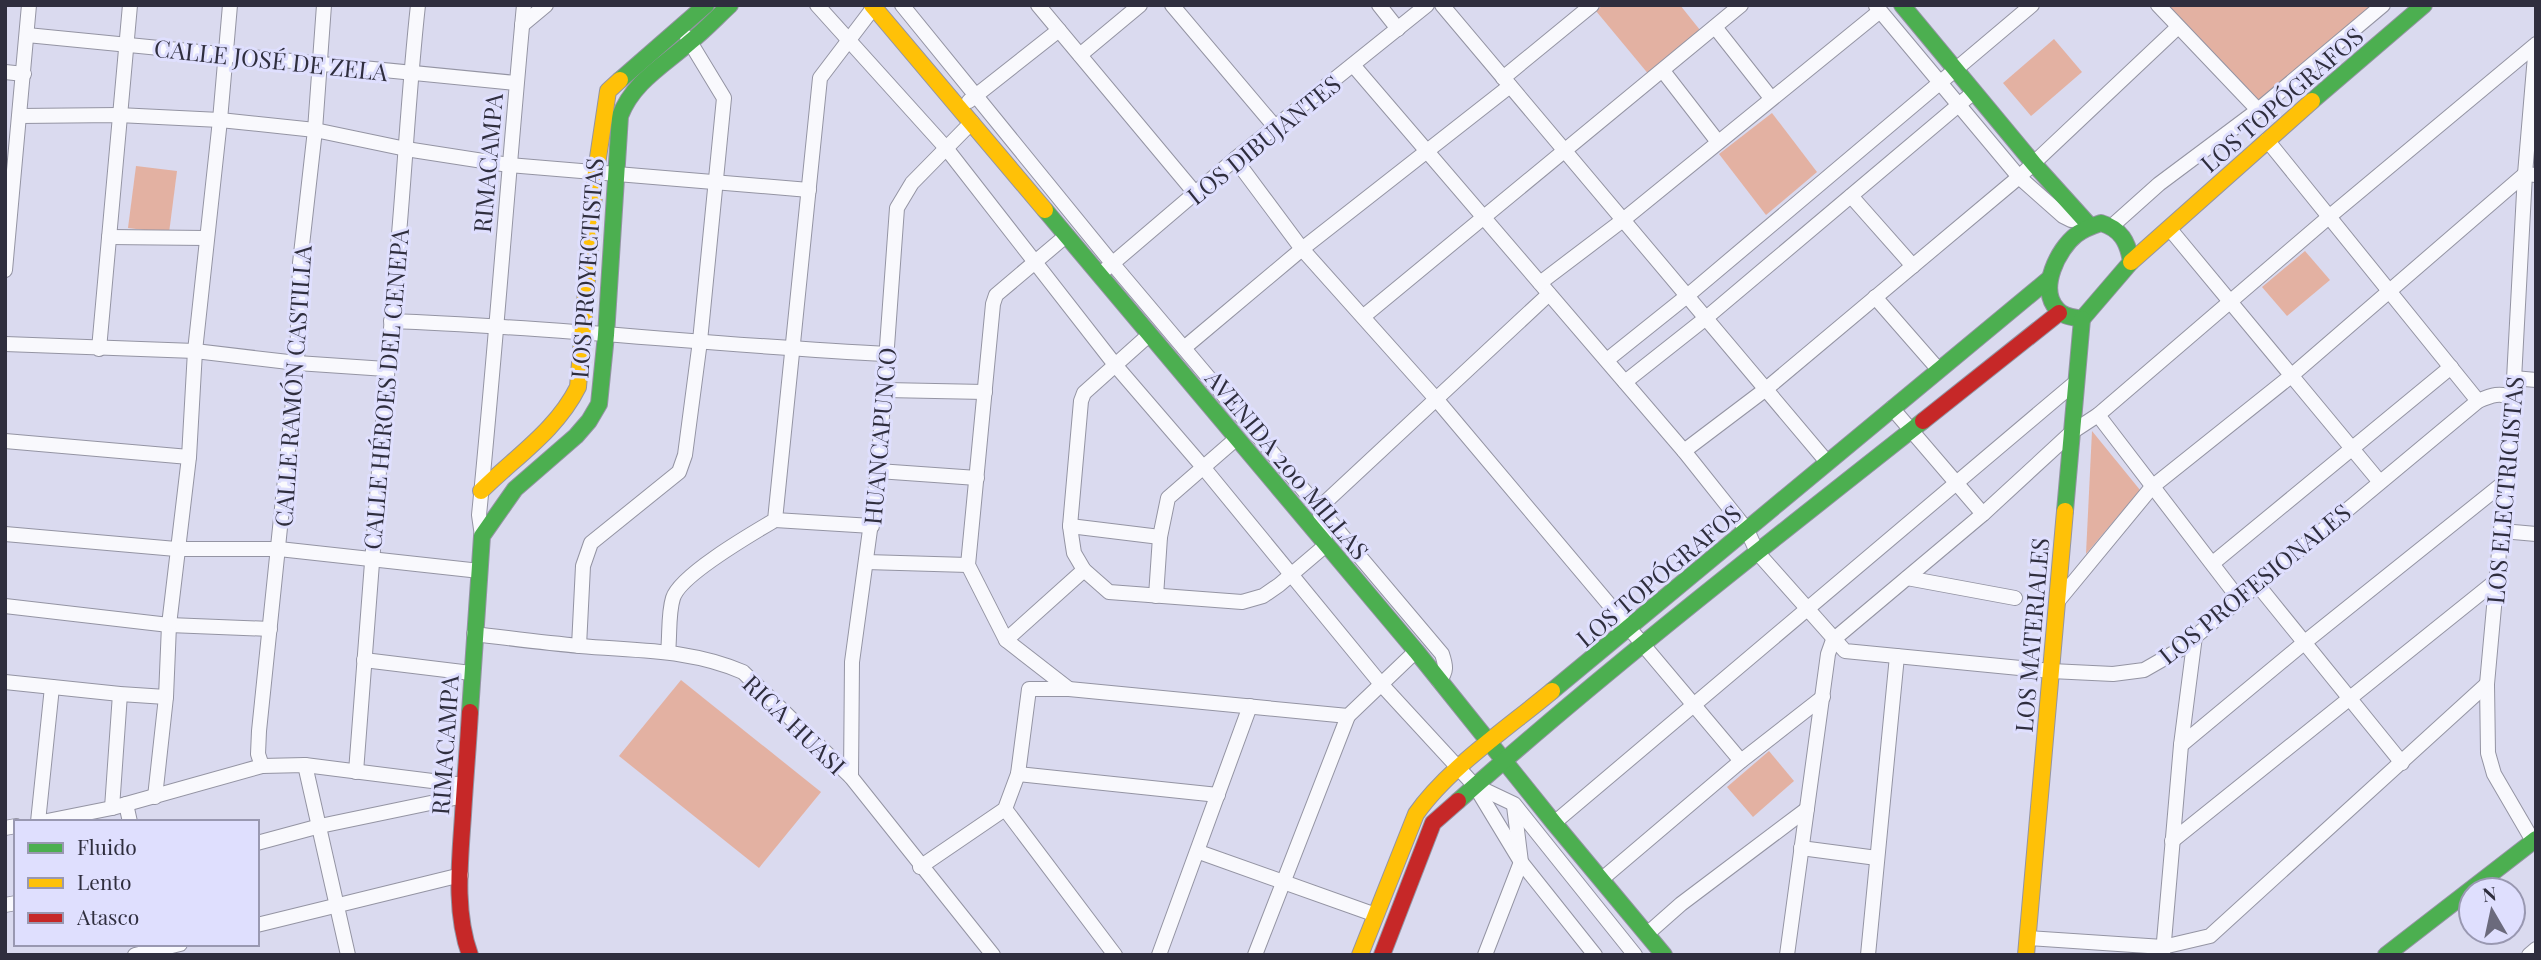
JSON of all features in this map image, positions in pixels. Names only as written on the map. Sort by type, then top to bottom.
[{"type":"main road","points":[[481,491],[556,422],[570,406],[578,387],[596,171],[608,90],[706,5]]},
{"type":"main road","name":"LOS PROYECTISTAS","points":[[482,536],[515,489],[576,436],[599,404],[620,116],[626,100],[644,80],[691,42],[730,5]]},
{"type":"main road","points":[[1902,5],[2034,164],[2087,222],[2144,233],[2169,228]]},
{"type":"main road","name":"LOS TOPÓGRAFOS","points":[[2131,262],[2424,5]]},
{"type":"main road","name":"AVENIDA 200 MILLAS","points":[[873,6],[1067,235],[1106,269],[1150,334],[1416,651],[1553,823],[1664,955]]},
{"type":"main road","points":[[2087,222],[2057,258],[2049,279],[2049,293],[2059,313],[2070,318],[2082,319],[2131,262],[2126,239],[2116,229]]},
{"type":"main road","name":"LOS TOPÓGRAFOS","points":[[1360,955],[1416,814],[1425,801],[1458,769],[1492,744],[2049,279]]},
{"type":"main road","name":"LOS TOPÓGRAFOS","points":[[1382,955],[1433,823],[1504,760],[1757,552],[2059,313]]},
{"type":"main road","name":"LOS MATERIALES","points":[[2027,946],[2082,319]]},
{"type":"main road","name":"RIMACAMPA","points":[[463,954],[460,911],[464,791],[482,536]]},
{"type":"main road","points":[[2386,955],[2534,840]]},
{"type":"street","points":[[5,270],[10,163],[20,116],[29,5]]},
{"type":"street","points":[[99,349],[130,5]]},
{"type":"street","points":[[155,797],[166,697],[176,549],[189,457],[195,351],[230,5]]},
{"type":"street","name":"CALLE RAMÓN CASTILLA","points":[[262,766],[258,754],[259,731],[297,363],[300,263],[324,5]]},
{"type":"street","name":"CALLE HÉROES DEL CENEPA","points":[[356,772],[370,560],[418,5]]},
{"type":"street","name":"RIMACAMPA","points":[[482,536],[479,515],[498,325],[524,5]]},
{"type":"street","points":[[522,25],[545,5]]},
{"type":"street","points":[[817,5],[946,148],[1116,366],[1203,467],[1381,684],[1475,786],[1521,862],[1595,955]]},
{"type":"street","points":[[902,5],[975,96],[1106,269],[1184,348],[1442,654],[1446,666],[1445,674],[1439,681]]},
{"type":"street","points":[[1038,5],[1195,193]]},
{"type":"street","points":[[1080,55],[1140,5]]},
{"type":"street","points":[[1172,5],[1276,128]]},
{"type":"street","points":[[1379,5],[1398,29]]},
{"type":"street","name":"LOS DIBUJANTES","points":[[1106,269],[1235,159],[1427,5]]},
{"type":"street","points":[[1442,5],[1828,462]]},
{"type":"street","points":[[1184,348],[1302,249],[1427,152],[1592,5]]},
{"type":"street","points":[[1364,316],[1741,5]]},
{"type":"street","points":[[1606,360],[1687,296],[2032,5]]},
{"type":"street","points":[[2158,5],[2258,110]]},
{"type":"street","points":[[2116,229],[2159,184],[2258,110],[2383,5]]},
{"type":"street","points":[[775,520],[820,78],[873,6]]},
{"type":"street","points":[[1319,508],[1437,400],[1545,288],[1878,8],[2020,177],[2063,216],[2087,222]]},
{"type":"street","points":[[579,646],[583,566],[591,543],[679,472],[685,455],[700,341],[724,98],[681,27]]},
{"type":"street","points":[[1715,27],[1771,99]]},
{"type":"street","points":[[1685,451],[1766,389],[2020,177],[2178,27]]},
{"type":"street","points":[[960,108],[1059,30]]},
{"type":"street","name":"CALLE JOSÉ DE ZELA","points":[[27,35],[516,83]]},
{"type":"street","points":[[1787,955],[1828,654],[1833,640],[1983,513],[2072,432],[2098,415],[2535,45]]},
{"type":"street","name":"LOS ELECTRICISTAS","points":[[2534,840],[2494,774],[2488,753],[2487,684],[2530,174],[2535,45]]},
{"type":"street","points":[[1353,65],[1685,451],[1747,530],[1757,552],[1833,640]]},
{"type":"street","points":[[1663,71],[1718,142]]},
{"type":"street","points":[[5,72],[24,74]]},
{"type":"street","points":[[1625,382],[1706,318],[1974,92]]},
{"type":"street","points":[[20,116],[118,115],[220,120],[314,130],[407,149],[509,164],[809,190]]},
{"type":"street","name":"HUANCAPUNCO","points":[[851,777],[852,662],[878,471],[897,208],[912,183],[972,122]]},
{"type":"street","points":[[2267,140],[2478,401],[2503,393],[2513,398]]},
{"type":"street","points":[[1235,159],[1302,249],[1437,400],[1741,761]]},
{"type":"street","points":[[2058,601],[2152,487],[2291,376],[2530,174]]},
{"type":"street","points":[[1851,196],[1913,266]]},
{"type":"street","points":[[2169,228],[2379,481]]},
{"type":"street","points":[[1067,235],[996,295],[993,304],[968,565],[1006,639],[1069,689]]},
{"type":"street","points":[[109,237],[206,238]]},
{"type":"street","points":[[1875,298],[1938,369]]},
{"type":"street","points":[[391,321],[498,325],[887,354]]},
{"type":"street","points":[[1150,334],[1084,393],[1080,401],[1070,526],[1074,553],[1084,570],[1109,592],[1242,603],[1263,596],[1292,576],[1326,545],[1319,508]]},
{"type":"street","points":[[5,344],[195,351],[297,363],[386,369]]},
{"type":"street","points":[[2213,563],[2451,367]]},
{"type":"street","points":[[2514,378],[2536,380]]},
{"type":"street","points":[[1553,823],[2077,381]]},
{"type":"street","points":[[885,390],[985,392]]},
{"type":"street","name":"LOS PROFESIONALES","points":[[1833,640],[1844,651],[2051,671],[2131,673],[2159,662],[2195,636],[2478,401]]},
{"type":"street","points":[[1892,408],[1983,513]]},
{"type":"street","points":[[2098,415],[2239,599]]},
{"type":"street","points":[[1156,596],[1160,537],[1168,498],[1237,438]]},
{"type":"street","points":[[5,441],[189,457]]},
{"type":"street","points":[[878,471],[977,478]]},
{"type":"street","points":[[2181,745],[2506,481]]},
{"type":"street","points":[[668,652],[674,595],[694,575],[731,546],[775,520],[872,526]]},
{"type":"street","points":[[1070,526],[1160,537]]},
{"type":"street","points":[[2502,531],[2536,534]]},
{"type":"street","points":[[5,534],[176,549],[279,549],[480,571]]},
{"type":"street","points":[[866,562],[968,565]]},
{"type":"street","points":[[1006,639],[1084,570]]},
{"type":"street","points":[[1907,578],[2015,598]]},
{"type":"street","points":[[2172,841],[2497,580]]},
{"type":"street","points":[[2257,584],[2402,763]]},
{"type":"street","points":[[5,606],[169,625],[270,629]]},
{"type":"street","name":"RICA HUASI","points":[[474,634],[579,646],[668,652],[721,662],[743,672],[851,777],[920,867],[993,955]]},
{"type":"street","points":[[2163,951],[2181,745],[2195,636]]},
{"type":"street","points":[[1255,955],[1348,716],[1416,651]]},
{"type":"street","points":[[1868,955],[1897,656]]},
{"type":"street","points":[[364,660],[471,673]]},
{"type":"street","points":[[5,682],[166,697]]},
{"type":"street","points":[[2027,946],[2163,951],[2210,936],[2487,684]]},
{"type":"street","points":[[40,820],[52,687]]},
{"type":"street","points":[[920,867],[1005,809],[1018,774],[1029,689],[1069,689],[1348,716]]},
{"type":"street","points":[[120,694],[119,806],[129,820]]},
{"type":"street","points":[[1602,879],[1741,761],[1823,697]]},
{"type":"street","points":[[1159,955],[1199,852],[1250,706]]},
{"type":"street","points":[[305,765],[348,955]]},
{"type":"street","points":[[50,820],[155,797],[262,766],[305,765],[464,791]]},
{"type":"street","points":[[1018,774],[1217,796]]},
{"type":"street","points":[[1475,786],[1514,804],[1635,955]]},
{"type":"street","points":[[259,841],[464,791]]},
{"type":"street","points":[[1514,804],[1531,794]]},
{"type":"street","points":[[1485,955],[1521,862],[1514,804]]},
{"type":"street","points":[[1005,809],[1115,955]]},
{"type":"street","points":[[1647,934],[1681,904],[1807,809]]},
{"type":"street","points":[[1801,848],[1877,858]]},
{"type":"street","points":[[1199,852],[1376,915]]},
{"type":"street","points":[[259,925],[461,875]]},
{"type":"street","points":[[135,955],[163,949]]},
{"type":"street","points":[[2529,955],[2536,949]]},
{"type":"shaded area","points":[[1603,5],[1680,5],[1700,30],[1650,76],[1596,11]]},
{"type":"shaded area","points":[[2166,5],[2374,5],[2257,102]]},
{"type":"shaded area","points":[[2054,39],[2082,72],[2031,116],[2003,83]]},
{"type":"shaded area","points":[[1772,113],[1817,172],[1766,215],[1719,154]]},
{"type":"shaded area","points":[[136,166],[177,171],[169,233],[128,228]]},
{"type":"shaded area","points":[[2305,251],[2330,280],[2287,316],[2262,287]]},
{"type":"shaded area","points":[[2092,431],[2140,490],[2086,554]]},
{"type":"shaded area","points":[[681,680],[821,792],[759,868],[619,756]]},
{"type":"shaded area","points":[[1769,751],[1794,781],[1753,817],[1727,787]]},
{"type":"traffic: fast","points":[[620,80],[706,5]]},
{"type":"traffic: fast","points":[[470,712],[482,536],[515,489],[576,436],[599,404],[620,116],[641,84],[730,5]]},
{"type":"traffic: fast","points":[[1902,5],[2034,164],[2090,226]]},
{"type":"traffic: fast","points":[[2312,101],[2424,5]]},
{"type":"traffic: fast","points":[[1045,210],[1416,651],[1664,955]]},
{"type":"traffic: fast","points":[[2101,223],[2114,229],[2122,237],[2131,262],[2082,319],[2065,315],[2059,312],[2049,291],[2057,259],[2076,235],[2101,223]]},
{"type":"traffic: fast","points":[[1552,691],[2049,279]]},
{"type":"traffic: fast","points":[[2065,511],[2082,319]]},
{"type":"traffic: fast","points":[[1458,801],[1630,655],[1923,421]]},
{"type":"traffic: fast","points":[[2386,955],[2536,839]]},
{"type":"traffic: slow","points":[[872,5],[1045,210]]},
{"type":"traffic: slow","points":[[481,491],[547,430],[578,387],[596,171],[608,91],[620,80]]},
{"type":"traffic: slow","points":[[2131,262],[2312,101]]},
{"type":"traffic: slow","points":[[2026,955],[2065,511]]},
{"type":"traffic: slow","points":[[1360,955],[1416,814],[1462,764],[1552,691]]},
{"type":"traffic: jam","points":[[1923,421],[2059,313]]},
{"type":"traffic: jam","points":[[470,712],[459,886],[462,921],[470,955]]},
{"type":"traffic: jam","points":[[1382,955],[1433,823],[1458,801]]}]
